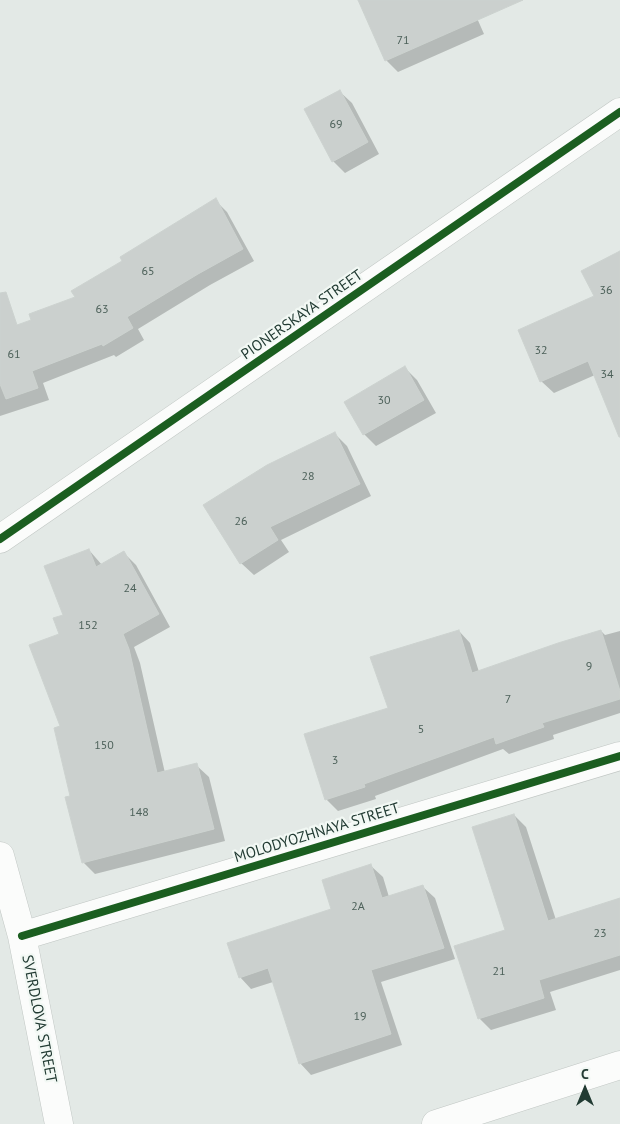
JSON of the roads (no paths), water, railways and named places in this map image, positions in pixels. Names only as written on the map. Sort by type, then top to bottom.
[{"type":"street","name":"PIONERSKAYA STREET","points":[[0,539],[620,112]]},
{"type":"street","name":"MOLODYOZHNAYA STREET","points":[[22,936],[620,756]]},
{"type":"street","name":"SVERDLOVA STREET","points":[[0,856],[22,936],[59,1124]]},
{"type":"street","points":[[436,1124],[620,1065]]}]
